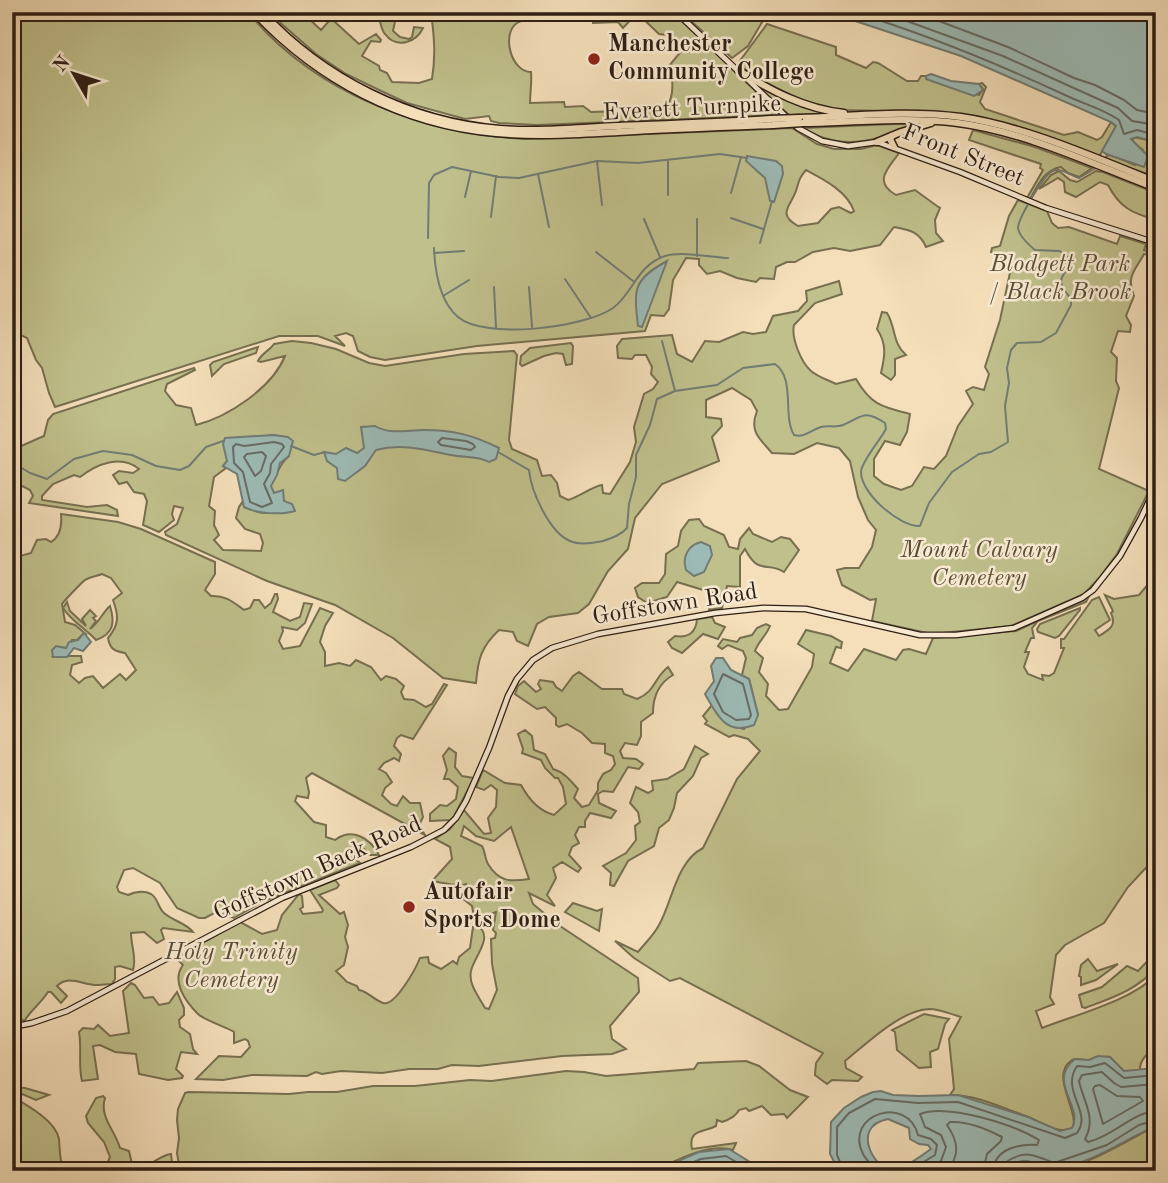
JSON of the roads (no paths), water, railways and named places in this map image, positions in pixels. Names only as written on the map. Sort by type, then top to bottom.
[{"type":"highway","name":"Everett Turnpike","points":[[254,12],[295,51],[350,88],[398,111],[450,126],[483,132],[530,135],[864,115],[919,115],[981,124],[1087,159],[1156,188]]},
{"type":"highway","name":"Everett Turnpike","points":[[262,12],[297,46],[341,77],[395,104],[460,123],[527,130],[772,122]]},
{"type":"highway","points":[[738,70],[800,103],[839,113],[864,115]]},
{"type":"highway","name":"Everett Turnpike","points":[[801,120],[959,120]]},
{"type":"highway","points":[[877,142],[931,124],[933,121]]},
{"type":"highway","points":[[892,136],[890,139],[894,147]]},
{"type":"highway","name":"Everett Turnpike","points":[[1103,165],[1155,181]]},
{"type":"main road","name":"Front Street","points":[[676,12],[798,128],[810,136],[844,146],[877,142],[894,147],[1034,203],[1156,243]]},
{"type":"main road","name":"Goffstown Road","points":[[447,828],[466,802],[517,678],[533,660],[552,648],[598,634],[706,614],[758,608],[806,609],[920,635],[956,635],[1014,628],[1082,598],[1093,590],[1120,556],[1156,485]]},
{"type":"main road","name":"Goffstown Back Road","points":[[12,1027],[37,1022],[67,1011],[282,898],[411,847],[447,828]]},
{"type":"water","points":[[828,12],[1143,12],[1156,19],[1156,142],[1137,137],[1131,139],[1148,156],[1144,167],[1106,154],[1102,151],[1116,126],[1111,122],[961,56]]},
{"type":"water","points":[[931,74],[951,81],[979,84],[983,90],[974,96],[926,79],[926,76]]},
{"type":"water","points":[[747,156],[776,161],[782,166],[783,174],[774,202],[770,201],[765,178],[746,161]]},
{"type":"water","points":[[667,261],[642,327],[638,326],[636,295],[641,280]]},
{"type":"water","points":[[375,426],[393,431],[454,432],[499,448],[496,459],[489,462],[480,458],[414,448],[386,448],[376,450],[365,466],[345,481],[338,479],[337,468],[327,461],[324,452],[336,454],[346,448],[357,453],[364,448],[361,427]]},
{"type":"water","points":[[274,435],[288,437],[293,441],[289,456],[280,463],[271,486],[274,493],[283,490],[284,501],[292,504],[295,511],[269,513],[244,507],[237,474],[223,466],[227,461],[223,444],[225,438]]},
{"type":"water","points":[[701,542],[710,546],[712,555],[704,572],[694,576],[686,570],[686,556],[689,549]]},
{"type":"water","points":[[84,633],[91,642],[83,651],[74,648],[67,657],[53,657],[52,650],[56,646],[66,648],[69,642],[78,640]]},
{"type":"water","points":[[716,658],[723,658],[731,670],[749,679],[758,715],[754,725],[744,728],[729,726],[709,702],[705,694],[714,681],[711,666]]},
{"type":"water","points":[[1098,1056],[1110,1057],[1124,1071],[1156,1068],[1156,1126],[1095,1156],[1056,1168],[1021,1161],[1007,1171],[839,1171],[830,1154],[831,1122],[844,1108],[861,1097],[881,1091],[893,1095],[958,1095],[1028,1117],[1060,1131],[1072,1128],[1073,1111],[1064,1085],[1064,1076],[1067,1067],[1075,1059],[1089,1060]],"holes":[[[888,1119],[909,1128],[910,1139],[928,1145],[931,1149],[897,1170],[882,1166],[870,1150],[869,1131],[876,1124]]]},
{"type":"water","points":[[729,1149],[755,1165],[788,1171],[655,1171],[699,1152]]},
{"type":"waterway","points":[[428,238],[429,183],[434,175],[452,167],[499,177],[519,178],[597,161],[638,163],[720,154],[747,158]]},
{"type":"waterway","points":[[731,193],[741,157]]},
{"type":"waterway","points":[[597,161],[602,205]]},
{"type":"waterway","points":[[668,161],[668,195]]},
{"type":"waterway","points":[[498,452],[529,470],[542,510],[562,536],[578,543],[603,541],[627,528],[629,504],[636,477],[636,455],[650,425],[657,399],[675,391],[717,385],[743,368],[775,364],[785,379],[789,418],[794,435],[805,435],[824,426],[840,426],[867,415],[885,423],[886,429],[862,468],[863,481],[867,490],[883,508],[902,521],[920,526],[929,503],[952,472],[979,454],[991,452],[1008,442],[1005,406],[1011,350],[1017,343],[1041,342],[1056,333],[1071,305],[1071,299],[1061,283],[1070,267],[1069,258],[1060,251],[1035,250],[1030,246],[1018,228],[1022,216],[1038,188],[1053,171],[1063,171],[1079,178],[1096,168]]},
{"type":"waterway","points":[[465,197],[471,171]]},
{"type":"waterway","points":[[538,174],[549,227]]},
{"type":"waterway","points":[[491,217],[496,176]]},
{"type":"waterway","points":[[760,243],[772,201]]},
{"type":"waterway","points":[[731,218],[763,229]]},
{"type":"waterway","points":[[644,219],[660,257]]},
{"type":"waterway","points":[[697,219],[697,256]]},
{"type":"waterway","points":[[434,248],[439,286],[446,303],[458,317],[471,324],[511,330],[558,326],[599,315],[620,302],[641,273],[665,256],[687,254],[728,258]]},
{"type":"waterway","points":[[434,253],[464,251]]},
{"type":"waterway","points":[[596,252],[633,281]]},
{"type":"waterway","points":[[565,279],[591,318]]},
{"type":"waterway","points":[[443,296],[469,280]]},
{"type":"waterway","points":[[494,287],[496,328]]},
{"type":"waterway","points":[[529,287],[532,327]]},
{"type":"waterway","points":[[662,341],[675,391]]},
{"type":"waterway","points":[[12,462],[47,479],[74,459],[103,451],[132,455],[156,466],[180,470],[189,466],[206,447],[223,441]]},
{"type":"waterway","points":[[291,446],[314,455],[325,452]]},
{"type":"place","name":"Manchester Community College","points":[[594,59]]},
{"type":"place","name":"Autofair Sports Dome","points":[[409,907]]},
{"type":"park label","name":"Blodgett Park / Black Brook","points":[[1060,279]]},
{"type":"park label","name":"Mount Calvary Cemetery","points":[[979,565]]},
{"type":"park label","name":"Holy Trinity Cemetery","points":[[231,967]]}]
